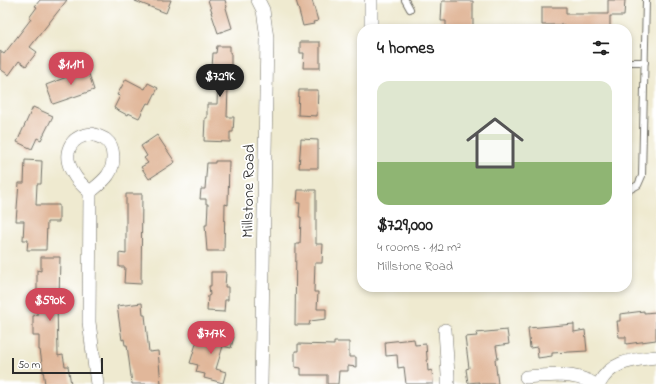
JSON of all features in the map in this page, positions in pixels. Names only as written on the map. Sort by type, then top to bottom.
[{"type":"street","name":"Millstone Road","points":[[258,0],[263,10],[267,38],[261,384]]},
{"type":"street","points":[[371,24],[372,0]]},
{"type":"street","points":[[90,192],[90,322],[97,384]]},
{"type":"street","points":[[445,330],[448,384]]},
{"type":"street","points":[[599,384],[603,376],[610,369],[621,363],[635,359],[656,357]]},
{"type":"street","points":[[526,377],[561,375],[583,379],[594,384]]},
{"type":"lane","points":[[405,0],[410,9]]},
{"type":"lane","points":[[632,189],[638,186],[642,176],[646,0]]},
{"type":"lane","points":[[632,62],[645,62]]},
{"type":"building","points":[[40,0],[67,0],[30,47],[37,52],[26,66],[19,61],[9,75],[0,69],[0,51],[4,54],[31,19],[29,18]]},
{"type":"building","points":[[135,0],[171,0],[166,13]]},
{"type":"building","points":[[208,0],[225,0],[232,28],[218,33]]},
{"type":"building","points":[[296,0],[312,0],[318,21],[313,22],[314,24],[303,26]]},
{"type":"building","points":[[608,0],[625,0],[624,16],[610,16],[610,24],[542,24],[542,7],[566,7],[566,14],[608,14]]},
{"type":"building","points":[[442,1],[473,1],[473,24],[446,24],[446,21],[441,21]]},
{"type":"building","points":[[300,42],[320,42],[320,68],[303,68],[304,53],[300,53]]},
{"type":"building","points":[[217,46],[230,46],[231,68],[234,68],[234,80],[232,80],[232,87],[228,87],[227,117],[234,117],[233,132],[230,132],[230,142],[204,141],[207,104],[217,104],[218,80],[205,79],[206,68],[212,68],[213,53],[216,53]]},
{"type":"building","points":[[84,66],[87,74],[89,74],[94,90],[53,104],[46,85],[72,75],[70,70]]},
{"type":"building","points":[[126,79],[145,89],[148,83],[158,88],[150,104],[147,103],[139,118],[128,113],[127,115],[114,108],[120,96],[117,95]]},
{"type":"building","points":[[299,90],[318,90],[317,116],[298,115]]},
{"type":"building","points":[[33,107],[53,116],[41,140],[37,138],[32,149],[17,142]]},
{"type":"building","points":[[157,135],[175,162],[149,179],[141,167],[148,163],[144,158],[147,156],[141,146]]},
{"type":"building","points":[[301,139],[318,140],[318,168],[299,168]]},
{"type":"building","points":[[25,160],[42,161],[41,184],[37,184],[36,205],[59,205],[59,222],[47,222],[46,250],[27,250],[28,240],[23,240],[24,221],[16,221],[19,183],[24,183]]},
{"type":"building","points":[[215,161],[229,161],[228,205],[225,204],[224,251],[207,251],[205,225],[207,225],[208,204],[206,204],[206,199],[200,199],[201,189],[205,189],[207,163],[215,163]]},
{"type":"building","points":[[298,190],[316,190],[316,244],[323,244],[322,263],[315,263],[314,292],[318,292],[317,309],[326,309],[326,319],[310,321],[309,325],[295,325],[296,244],[300,244],[301,217],[299,217],[300,203],[297,203]]},
{"type":"building","points":[[126,194],[142,194],[141,284],[124,283],[125,267],[119,267],[119,253],[126,254]]},
{"type":"building","points":[[41,257],[60,257],[59,300],[57,300],[58,356],[63,355],[65,366],[68,366],[71,384],[45,384],[39,350],[39,336],[33,336],[33,316],[37,315],[37,270],[41,271]]},
{"type":"building","points":[[211,272],[226,272],[225,287],[228,287],[228,300],[225,300],[224,312],[207,311],[208,296],[210,295],[209,286],[211,286]]},
{"type":"building","points":[[142,303],[143,315],[145,315],[149,352],[158,351],[161,384],[132,384],[127,345],[125,345],[124,339],[122,340],[117,306]]},
{"type":"building","points":[[644,311],[644,313],[656,312],[656,340],[626,344],[626,337],[619,337],[617,321],[620,321],[620,314]]},
{"type":"building","points":[[574,324],[574,332],[585,330],[587,351],[552,353],[552,356],[538,358],[537,347],[530,348],[528,328]]},
{"type":"building","points":[[507,330],[509,344],[496,346],[498,359],[495,359],[498,384],[479,384],[479,382],[468,383],[466,369],[469,368],[465,337],[477,336],[476,333]]},
{"type":"building","points":[[200,331],[217,336],[217,332],[234,337],[231,348],[223,346],[216,369],[226,372],[223,383],[204,378],[205,374],[196,372],[198,365],[190,363]]},
{"type":"building","points":[[414,339],[415,345],[426,344],[428,371],[432,370],[433,384],[406,384],[404,367],[398,368],[397,355],[386,356],[385,342]]},
{"type":"building","points":[[334,342],[349,342],[349,357],[356,357],[356,367],[348,366],[348,371],[339,371],[338,384],[327,384],[327,375],[301,375],[301,368],[295,367],[295,351],[298,351],[298,344],[334,345]]}]
